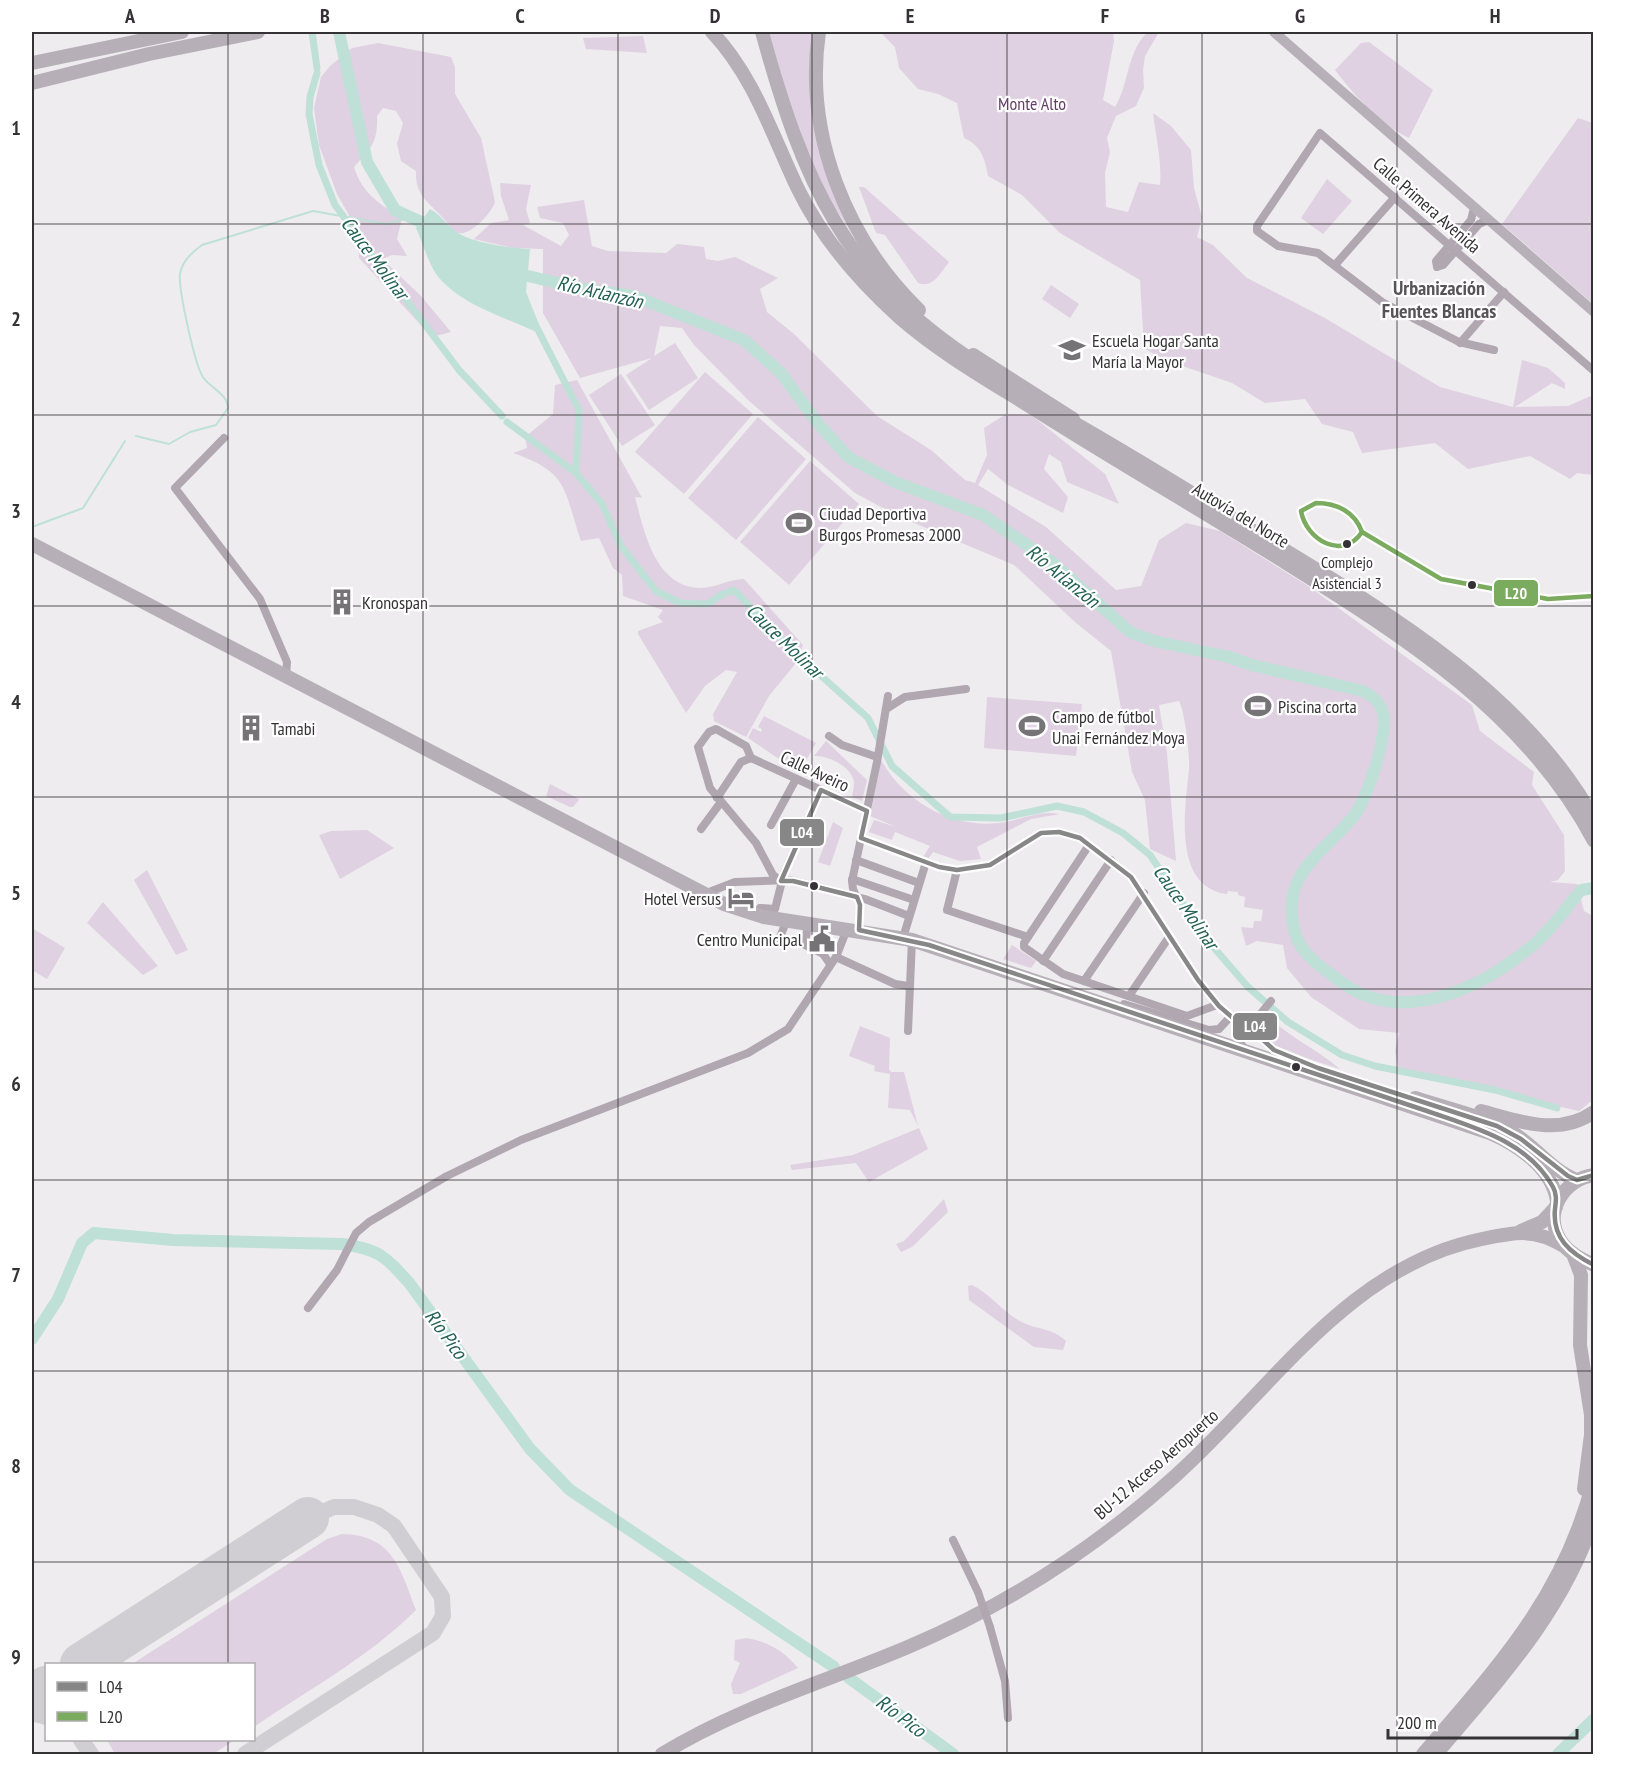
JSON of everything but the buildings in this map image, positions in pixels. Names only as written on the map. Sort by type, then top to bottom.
[{"type":"highway","points":[[32,63],[182,32]]},
{"type":"highway","points":[[32,83],[149,54],[258,32]]},
{"type":"highway","points":[[712,32],[735,57],[753,86],[799,190],[820,226],[866,286],[888,306]]},
{"type":"highway","points":[[754,32],[800,174],[830,230],[860,273],[888,306]]},
{"type":"highway","points":[[762,32],[789,121],[812,180],[833,221],[869,271],[926,327],[1015,388],[1100,437]]},
{"type":"highway","points":[[819,32],[818,108],[829,163],[848,211],[872,254],[896,286],[944,332],[986,364],[1100,437]]},
{"type":"highway","name":"Autovía del Norte","points":[[888,306],[929,341],[976,374],[1250,540],[1386,628],[1449,674],[1498,715],[1533,750],[1564,790],[1570,809],[1593,847]]},
{"type":"highway","name":"Autovía del Norte","points":[[1100,437],[1329,578],[1436,650],[1516,717],[1557,762],[1581,796],[1593,819]]},
{"type":"highway","points":[[32,544],[738,910],[808,924],[908,939],[1508,1141],[1539,1166],[1556,1190],[1555,1230],[1569,1250],[1581,1275],[1580,1345],[1589,1400],[1591,1435],[1582,1502],[1566,1573]]},
{"type":"highway","points":[[1581,796],[1593,809]]},
{"type":"highway","points":[[1102,1003],[1241,1033],[1318,1068],[1405,1094],[1506,1130],[1533,1148],[1562,1173],[1585,1177]]},
{"type":"highway","points":[[1405,1094],[1534,1125],[1553,1127],[1578,1122],[1593,1112]]},
{"type":"highway","points":[[1518,1232],[1542,1222],[1564,1191],[1585,1177],[1593,1165]]},
{"type":"highway","points":[[1518,1232],[1543,1234],[1593,1265]]},
{"type":"highway","name":"BU-12 Acceso Aeropuerto","points":[[662,1755],[701,1732],[753,1707],[928,1638],[1030,1584],[1070,1559],[1144,1504],[1238,1417],[1319,1330],[1372,1287],[1402,1269],[1448,1249],[1518,1232]]},
{"type":"highway","points":[[1423,1755],[1515,1646],[1566,1573],[1593,1479]]},
{"type":"highway","points":[[1436,1755],[1521,1654],[1566,1573],[1593,1517]]},
{"type":"highway","points":[[1566,1573],[1578,1568],[1593,1536]]},
{"type":"main road","points":[[1274,32],[1593,312]]},
{"type":"street","name":"Calle Primera Avenida","points":[[1335,265],[1318,253],[1278,246],[1256,228],[1321,133],[1593,371]]},
{"type":"street","points":[[1395,197],[1335,265],[1382,302],[1460,343],[1494,350]]},
{"type":"street","points":[[1453,247],[1471,220],[1474,208]]},
{"type":"street","points":[[1453,247],[1479,224],[1488,220]]},
{"type":"street","points":[[1460,343],[1504,292]]},
{"type":"street","points":[[224,438],[176,488],[260,599],[287,662],[286,676]]},
{"type":"street","points":[[886,709],[905,697],[966,689]]},
{"type":"street","points":[[308,1308],[338,1270],[356,1233],[369,1222],[447,1176],[521,1140],[748,1053],[788,1029],[853,929],[860,905],[853,890],[852,879],[888,696]]},
{"type":"street","points":[[701,829],[719,800],[741,762],[751,758],[744,744],[716,729],[709,732],[698,747],[710,788],[719,800],[756,843],[772,875],[781,881]]},
{"type":"street","points":[[829,736],[842,745],[878,753]]},
{"type":"street","name":"Calle Aveiro","points":[[751,758],[867,811]]},
{"type":"street","points":[[771,825],[796,778]]},
{"type":"street","points":[[760,908],[775,910],[781,881],[821,790]]},
{"type":"street","points":[[861,838],[926,862],[957,870],[990,865],[1031,838],[1047,832],[1072,835],[1111,860],[1131,877],[1144,893],[1169,937],[1215,1004],[1230,1017],[1241,1033],[1247,1049],[1280,1063]]},
{"type":"street","points":[[1089,845],[1023,945],[1063,974],[1190,1016],[1215,1004]]},
{"type":"street","points":[[856,860],[919,883]]},
{"type":"street","points":[[1043,961],[1111,860]]},
{"type":"street","points":[[908,1031],[909,916],[926,862]]},
{"type":"street","points":[[957,870],[947,910],[1028,937]]},
{"type":"street","points":[[852,879],[914,900]]},
{"type":"street","points":[[704,894],[730,883],[793,881],[857,897],[909,916]]},
{"type":"street","points":[[1084,981],[1144,893]]},
{"type":"street","points":[[777,944],[787,920]]},
{"type":"street","points":[[808,924],[805,945],[823,954],[830,964]]},
{"type":"street","points":[[1129,996],[1169,937]]},
{"type":"street","points":[[836,957],[896,984],[908,986]]},
{"type":"street","points":[[1052,986],[1076,989],[1209,1030],[1219,1029],[1230,1017]]},
{"type":"street","points":[[1241,1033],[1250,1036],[1269,1005]]},
{"type":"street","points":[[1241,1033],[1247,1021],[1255,1026],[1274,1050],[1318,1068]]},
{"type":"street","points":[[953,1540],[978,1592],[990,1628],[1005,1681],[1008,1718]]},
{"type":"green space","points":[[769,32],[814,32],[816,115],[868,258],[828,197],[797,129]]},
{"type":"green space","name":"Monte Alto","points":[[880,32],[1113,32],[1114,41],[1103,100],[1115,107],[1141,39],[1148,32],[1159,32],[1145,56],[1144,88],[1136,106],[1116,116],[1107,138],[1110,152],[1105,173],[1106,207],[1128,212],[1139,182],[1160,185],[1153,113],[1171,126],[1191,150],[1194,188],[1202,217],[1197,237],[1213,245],[1247,278],[1325,318],[1440,387],[1513,407],[1522,360],[1548,368],[1565,383],[1565,389],[1552,383],[1515,407],[1568,406],[1593,395],[1593,475],[1577,473],[1570,479],[1530,456],[1468,469],[1435,443],[1362,453],[1353,432],[1322,424],[1305,399],[1265,403],[1232,383],[1162,359],[1144,348],[1140,280],[1060,233],[1022,195],[988,176],[981,153],[975,144],[964,138],[957,103],[938,94],[918,89],[899,68],[895,47]]},
{"type":"green space","points":[[643,36],[647,53],[586,49],[583,38]]},
{"type":"green space","points":[[1369,42],[1433,90],[1409,138],[1378,117],[1359,99],[1335,70],[1361,43]]},
{"type":"green space","points":[[378,43],[451,57],[455,67],[455,94],[481,138],[495,202],[479,224],[467,232],[454,231],[420,193],[416,171],[401,161],[397,144],[403,123],[396,111],[383,108],[377,116],[375,139],[354,167],[357,176],[372,197],[402,218],[397,239],[407,256],[392,255],[382,259],[421,296],[451,332],[432,337],[359,258],[358,231],[337,194],[319,145],[314,108],[321,77],[330,66],[352,48]]},
{"type":"green space","points":[[1578,118],[1593,123],[1593,304],[1502,224]]},
{"type":"green space","points":[[1327,179],[1352,201],[1323,234],[1301,218]]},
{"type":"green space","points":[[500,183],[531,185],[526,209],[530,223],[523,225],[561,246],[569,235],[563,223],[540,218],[537,207],[584,200],[592,246],[608,251],[666,253],[677,244],[704,247],[706,259],[718,261],[735,257],[778,278],[760,289],[767,312],[794,334],[877,416],[931,450],[965,480],[975,483],[987,455],[984,428],[1006,414],[1031,415],[1105,474],[1119,504],[1067,482],[1061,462],[1049,454],[1044,469],[1068,497],[1063,513],[1008,485],[988,469],[978,485],[1046,527],[1116,590],[1141,586],[1159,540],[1186,523],[1220,531],[1308,586],[1472,705],[1480,731],[1534,772],[1532,785],[1564,835],[1565,871],[1558,880],[1550,882],[1577,884],[1584,911],[1593,916],[1594,1099],[1579,1111],[1399,1071],[1395,1051],[1399,1033],[1359,1029],[1311,997],[1287,968],[1283,945],[1257,941],[1246,946],[1241,927],[1253,928],[1254,921],[1261,921],[1263,910],[1244,907],[1245,897],[1238,895],[1238,892],[1228,891],[1227,894],[1209,888],[1197,877],[1190,862],[1185,824],[1189,754],[1179,701],[1159,705],[1167,753],[1176,861],[1150,849],[1145,800],[1132,772],[1111,651],[1075,622],[1014,565],[900,517],[855,493],[748,400],[694,345],[682,328],[660,326],[654,356],[675,343],[698,378],[649,410],[626,375],[652,358],[580,378],[543,313],[543,249],[513,248],[474,239],[491,223],[509,220],[501,196]]},
{"type":"green space","points":[[859,187],[864,187],[949,262],[932,282],[918,283],[885,235],[876,233]]},
{"type":"green space","points":[[1051,285],[1079,304],[1070,318],[1042,299]]},
{"type":"green space","points":[[705,372],[753,414],[684,494],[635,452]]},
{"type":"green space","points":[[621,374],[655,425],[622,446],[589,395]]},
{"type":"green space","points":[[577,380],[642,498],[635,497],[648,540],[662,568],[672,578],[685,585],[700,588],[744,579],[803,645],[796,663],[769,696],[746,737],[714,721],[713,714],[737,672],[726,670],[705,686],[686,713],[638,634],[638,631],[663,622],[658,617],[663,610],[623,596],[622,575],[613,568],[599,538],[581,541],[562,485],[545,468],[513,453],[527,448],[525,437],[553,414],[555,385]]},
{"type":"green space","name":"Ciudad Deportiva Burgos Promesas 2000","points":[[758,417],[806,459],[736,540],[688,498]]},
{"type":"green space","name":"Ciudad Deportiva Burgos Promesas 2000","points":[[810,461],[859,504],[789,585],[740,542]]},
{"type":"green space","name":"Campo de fútbol Unai Fernández Moya","points":[[987,697],[1082,704],[1076,756],[984,748]]},
{"type":"green space","points":[[764,716],[816,743],[799,773],[796,771],[799,766],[788,759],[785,763],[748,738],[753,728],[761,732],[762,729],[758,727]]},
{"type":"green space","points":[[826,741],[867,780],[862,801],[852,797],[854,782],[849,771],[832,760],[814,756]]},
{"type":"green space","points":[[881,760],[904,790],[934,811],[951,818],[988,824],[1040,814],[1060,814],[1031,819],[977,847],[981,859],[960,861],[933,852],[928,859],[923,857],[930,846],[895,832],[892,840],[869,832],[874,820],[896,827],[870,816]]},
{"type":"green space","points":[[550,784],[579,800],[573,807],[570,807],[546,796]]},
{"type":"green space","points":[[833,822],[843,828],[830,866],[818,862]]},
{"type":"green space","points":[[367,830],[394,848],[340,879],[319,835],[331,831]]},
{"type":"green space","points":[[147,870],[188,950],[176,955],[134,880]]},
{"type":"green space","points":[[103,902],[158,966],[143,975],[87,923]]},
{"type":"green space","points":[[32,928],[65,948],[47,979],[32,970]]},
{"type":"green space","points":[[1012,945],[1036,961],[1031,968],[1003,959]]},
{"type":"green space","points":[[1267,1015],[1284,1030],[1340,1069],[1277,1049],[1259,1028],[1261,1019]]},
{"type":"green space","points":[[860,1026],[890,1038],[889,1069],[891,1072],[904,1072],[918,1126],[910,1110],[888,1108],[890,1074],[874,1071],[875,1066],[849,1056]]},
{"type":"green space","points":[[919,1128],[928,1149],[869,1182],[856,1163],[792,1170],[790,1165],[853,1155]]},
{"type":"green space","points":[[944,1199],[948,1212],[912,1247],[901,1252],[896,1244],[904,1241]]},
{"type":"green space","points":[[972,1285],[1015,1318],[1060,1336],[1066,1341],[1063,1350],[1034,1347],[969,1300],[968,1286]]},
{"type":"green space","points":[[342,1534],[359,1536],[373,1540],[384,1547],[399,1568],[416,1610],[358,1658],[255,1726],[255,1663],[134,1663],[327,1539]]},
{"type":"green space","points":[[747,1638],[776,1648],[798,1668],[741,1694],[733,1694],[731,1684],[740,1663],[734,1660],[735,1640]]},
{"type":"green space","points":[[108,1741],[233,1741],[213,1754],[115,1754]]},
{"type":"shaded area","points":[[430,209],[455,231],[470,239],[530,249],[526,292],[542,332],[536,332],[473,304],[450,289],[440,279],[429,262],[416,228]]},
{"type":"waterway","name":"Cauce Molinar","points":[[312,32],[317,68]]},
{"type":"waterway","name":"Río Arlanzón","points":[[339,32],[367,162],[395,210],[434,228]]},
{"type":"waterway","name":"Cauce Molinar","points":[[317,73],[310,97],[309,114],[319,165],[335,205],[459,370],[502,416]]},
{"type":"waterway","points":[[136,436],[169,444],[190,432],[216,425],[228,408],[222,395],[203,377],[184,310],[180,282],[181,269],[185,261],[198,248],[313,211],[386,224],[413,217]]},
{"type":"waterway","name":"Río Arlanzón","points":[[511,272],[583,289],[634,296],[744,340],[782,374],[815,420],[848,457],[895,482],[983,515],[1053,563],[1130,632],[1154,641],[1229,657],[1252,665],[1363,691],[1374,698],[1382,709],[1384,719],[1380,748],[1371,781],[1353,817],[1306,868],[1293,897],[1292,915],[1296,936],[1303,950],[1321,967],[1364,995],[1389,1001],[1414,1002],[1440,997],[1466,988],[1513,961],[1540,939],[1581,890],[1594,888]]},
{"type":"waterway","points":[[535,324],[579,410],[576,473]]},
{"type":"waterway","name":"Cauce Molinar","points":[[507,422],[576,473],[602,504],[621,546],[656,591],[680,603],[707,604],[734,590],[788,646],[868,718],[892,766],[950,817],[1001,818],[1057,806],[1084,812],[1123,833],[1150,855],[1209,942],[1248,987],[1288,1022],[1342,1055],[1375,1066],[1495,1090],[1557,1108]]},
{"type":"waterway","points":[[32,527],[83,508],[125,441]]},
{"type":"waterway","name":"Río Pico","points":[[32,1339],[58,1299],[82,1243],[94,1233],[173,1240],[342,1244],[373,1251],[387,1260],[410,1284],[530,1449],[570,1490],[834,1667]]},
{"type":"waterway","name":"Río Pico","points":[[849,1678],[953,1754]]},
{"type":"waterway","name":"Río Pico","points":[[1558,1754],[1594,1719]]},
{"type":"taxiway","points":[[245,1754],[433,1633],[443,1616],[442,1597],[394,1526],[378,1515],[354,1507],[334,1507],[308,1518]]},
{"type":"taxiway","points":[[90,1663],[102,1651]]},
{"type":"taxiway","points":[[32,1713],[45,1717]]},
{"type":"taxiway","points":[[82,1741],[91,1754]]},
{"type":"runway","points":[[83,1663],[308,1518]]},
{"type":"runway","points":[[32,1696],[45,1688]]},
{"type":"transit line","name":"L20","points":[[1316,503],[1324,503],[1344,510],[1355,519],[1362,532],[1354,541],[1345,545],[1336,546],[1317,538],[1304,521],[1301,511],[1316,503]]},
{"type":"transit line","name":"L20","points":[[1362,532],[1441,579],[1548,599],[1594,596]]},
{"type":"transit line","name":"L04","points":[[1594,1175],[1577,1180],[1568,1176],[1521,1139],[1497,1126],[1318,1068],[1274,1050],[1262,1039],[1253,1023],[1247,1021],[1241,1025],[1219,1006],[1198,980],[1131,877],[1080,838],[1059,832],[1041,833],[990,865],[957,870],[939,867],[861,838],[867,811],[821,790],[781,881],[793,881],[857,897],[860,905],[859,930],[929,945],[1463,1123],[1498,1138],[1529,1158],[1542,1171],[1555,1192],[1556,1228],[1560,1236],[1570,1250],[1594,1265]]},
{"type":"place","name":"Escuela Hogar Santa María la Mayor","points":[[1072,350]]},
{"type":"place","name":"Ciudad Deportiva Burgos Promesas 2000","points":[[799,523]]},
{"type":"place","name":"Complejo Asistencial 3","points":[[1347,544]]},
{"type":"place","name":"Kronospan","points":[[342,602]]},
{"type":"place","name":"Piscina corta","points":[[1258,706]]},
{"type":"place","name":"Campo de fútbol Unai Fernández Moya","points":[[1032,726]]},
{"type":"place","name":"Tamabi","points":[[251,728]]},
{"type":"place","name":"Hotel Versus","points":[[741,898]]},
{"type":"place","name":"Centro Municipal","points":[[822,939]]},
{"type":"district","name":"Urbanización Fuentes Blancas","points":[[1439,300]]}]
